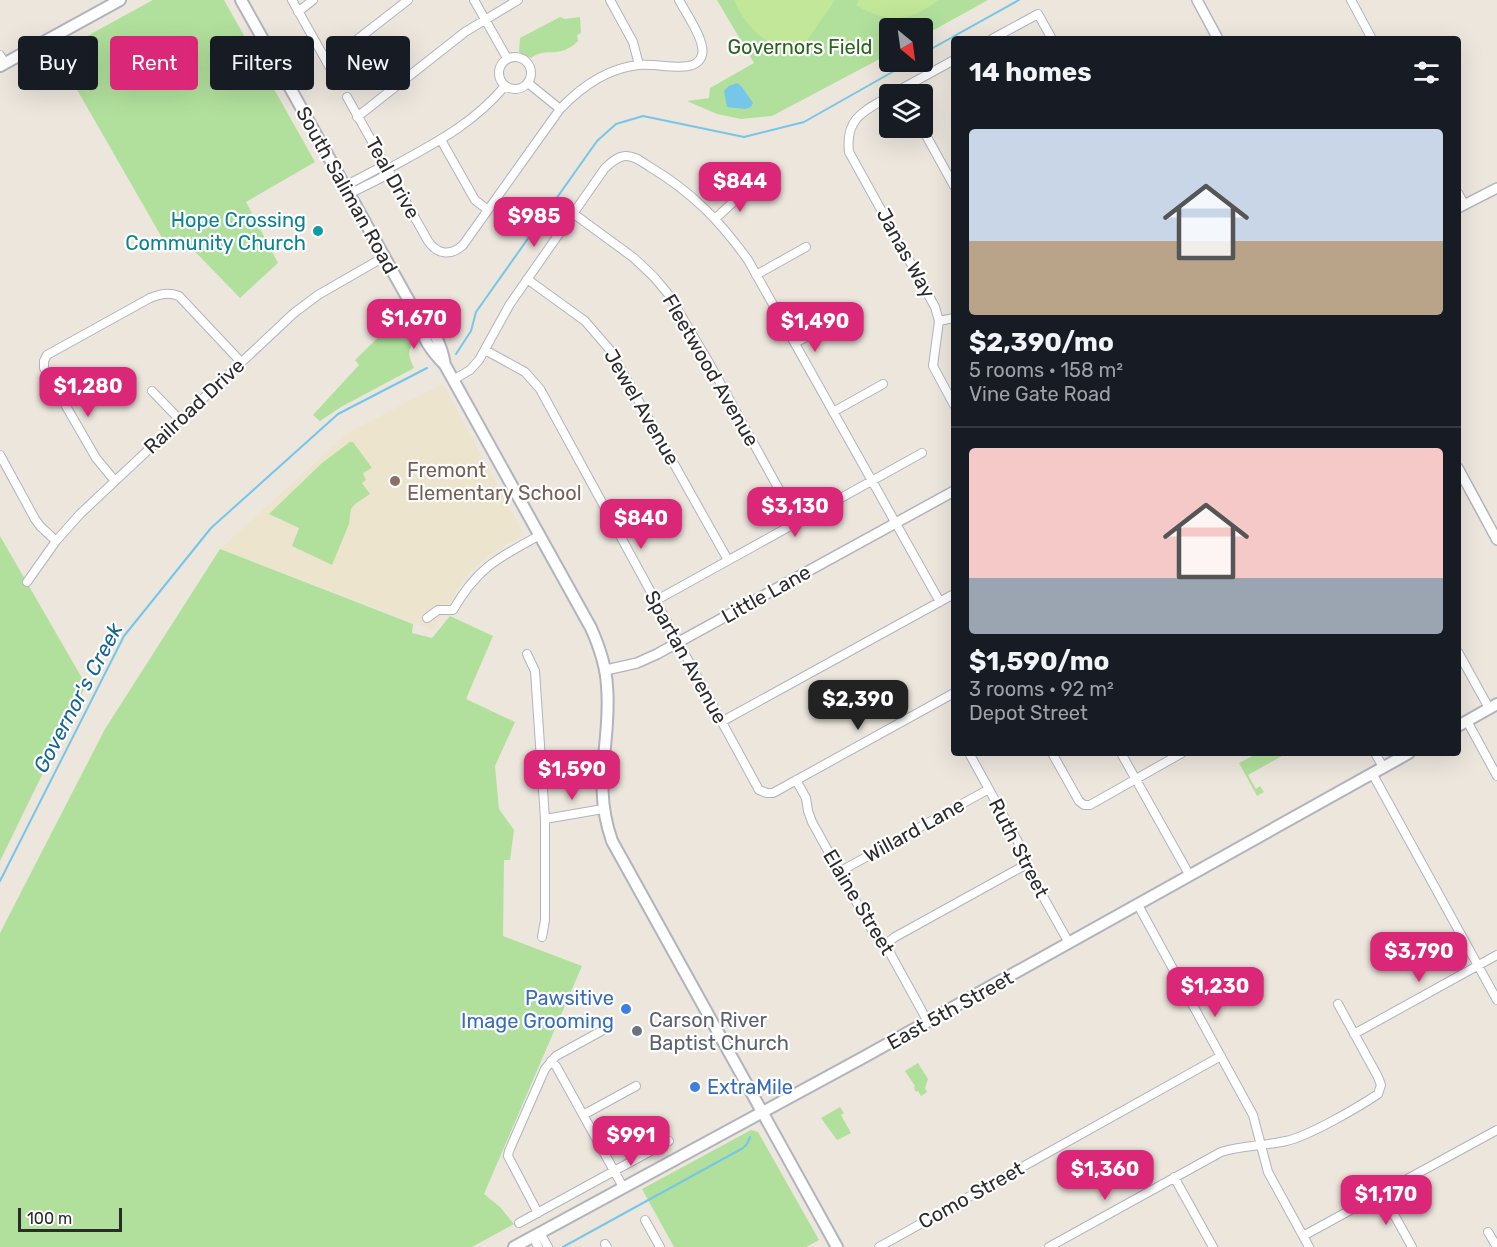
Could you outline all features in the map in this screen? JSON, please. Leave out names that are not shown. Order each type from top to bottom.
[{"type":"main road","points":[[2,61],[120,0]]},
{"type":"main road","name":"South Saliman Road","points":[[242,0],[418,317],[420,332],[432,351],[445,365],[591,628],[606,670],[608,702],[601,780],[603,809],[617,853],[837,1247]]},
{"type":"main road","points":[[1462,723],[1493,706]]},
{"type":"main road","name":"East 5th Street","points":[[514,1247],[928,1022],[1403,756]]},
{"type":"street","points":[[292,0],[326,61]]},
{"type":"street","points":[[298,12],[313,0]]},
{"type":"street","points":[[362,36],[408,0]]},
{"type":"street","points":[[474,0],[507,58]]},
{"type":"street","points":[[357,117],[485,18],[518,0]]},
{"type":"street","points":[[610,0],[633,42],[639,64]]},
{"type":"street","points":[[441,140],[475,200],[488,210],[560,109],[577,92],[600,77],[618,69],[639,64],[686,68],[699,61],[702,56],[702,46],[679,0]]},
{"type":"street","points":[[1197,0],[1216,36]]},
{"type":"street","points":[[1351,0],[1370,36]]},
{"type":"street","points":[[998,36],[1038,14],[1050,36]]},
{"type":"street","points":[[518,57],[527,62],[531,72],[528,83],[520,88],[506,86],[502,82],[500,67],[507,58],[518,57]]},
{"type":"street","points":[[915,84],[951,62]]},
{"type":"street","points":[[528,83],[560,109]]},
{"type":"street","points":[[347,190],[385,176],[388,169],[470,122],[506,86]]},
{"type":"street","name":"Teal Drive","points":[[347,97],[428,241],[436,250],[444,253],[455,251],[463,245],[488,210]]},
{"type":"street","name":"Janas Way","points":[[879,102],[862,112],[852,124],[848,138],[849,152],[935,307],[939,321],[933,366],[951,399]]},
{"type":"street","points":[[928,138],[951,181]]},
{"type":"street","points":[[453,380],[471,369],[485,350],[504,314],[527,279],[605,168],[613,160],[626,156],[632,157],[681,187],[732,238],[756,274],[940,602]]},
{"type":"street","points":[[347,190],[381,167],[388,169]]},
{"type":"street","points":[[368,174],[372,182]]},
{"type":"street","points":[[1461,206],[1497,188]]},
{"type":"street","points":[[715,219],[747,189]]},
{"type":"street","name":"Fleetwood Avenue","points":[[574,214],[634,258],[654,277],[669,296],[798,522]]},
{"type":"street","points":[[756,274],[806,247]]},
{"type":"street","name":"Railroad Drive","points":[[27,582],[56,541],[80,514],[294,313],[318,295],[384,258]]},
{"type":"street","name":"Jewel Avenue","points":[[527,279],[585,321],[610,350],[728,560]]},
{"type":"street","points":[[115,481],[96,458],[46,372],[45,357],[150,298],[161,294],[171,294],[179,297],[241,362]]},
{"type":"street","points":[[795,343],[845,316]]},
{"type":"street","points":[[939,321],[951,319]]},
{"type":"street","name":"Spartan Avenue","points":[[485,350],[525,372],[540,389],[756,787],[764,793],[773,793],[796,780]]},
{"type":"street","points":[[833,412],[883,384]]},
{"type":"street","points":[[152,391],[180,420]]},
{"type":"street","points":[[655,601],[922,453]]},
{"type":"street","points":[[0,455],[35,519],[56,541]]},
{"type":"street","points":[[1461,474],[1497,540]]},
{"type":"street","name":"Little Lane","points":[[606,670],[642,661],[678,643],[951,493]]},
{"type":"street","points":[[427,618],[438,610],[453,610],[484,569],[503,555],[540,535]]},
{"type":"street","points":[[721,722],[951,596]]},
{"type":"street","points":[[527,654],[535,671],[545,819],[545,920],[542,937]]},
{"type":"street","points":[[1461,657],[1493,706]]},
{"type":"street","points":[[796,780],[951,695]]},
{"type":"street","points":[[1462,723],[1497,776]]},
{"type":"street","name":"Ruth Street","points":[[971,756],[1070,943]]},
{"type":"street","points":[[1054,756],[1079,801],[1084,805],[1090,805],[1177,756]]},
{"type":"street","points":[[1123,756],[1190,876]]},
{"type":"street","points":[[1377,756],[1383,767]]},
{"type":"street","points":[[1372,773],[1497,1000]]},
{"type":"street","name":"Elaine Street","points":[[796,780],[806,798],[812,822],[839,872],[873,932],[890,953],[928,1022]]},
{"type":"street","name":"Willard Lane","points":[[839,872],[989,789]]},
{"type":"street","points":[[545,819],[603,809]]},
{"type":"street","points":[[884,946],[896,937],[1027,864]]},
{"type":"street","points":[[1138,905],[1253,1115],[1268,1172],[1309,1247]]},
{"type":"street","points":[[1354,1034],[1497,955]]},
{"type":"street","points":[[1049,1247],[1221,1152],[1235,1147],[1286,1141],[1301,1136],[1375,1096],[1380,1088],[1378,1077],[1338,1004]]},
{"type":"street","points":[[538,1213],[508,1156],[551,1061],[605,1029]]},
{"type":"street","name":"Como Street","points":[[879,1247],[1221,1056]]},
{"type":"street","points":[[551,1061],[556,1066],[623,1187]]},
{"type":"street","points":[[583,1115],[636,1086]]},
{"type":"street","points":[[1303,1236],[1497,1130]]},
{"type":"street","points":[[519,1223],[669,1141]]},
{"type":"street","points":[[1174,1177],[1213,1247]]},
{"type":"street","points":[[1382,1193],[1412,1247]]},
{"type":"street","points":[[645,1220],[656,1246]]},
{"type":"street","points":[[1488,1232],[1497,1247]]},
{"type":"street","points":[[536,1234],[538,1247]]},
{"type":"street","points":[[536,1234],[548,1247]]},
{"type":"shaded area","name":"Fremont Elementary School","points":[[443,384],[522,531],[520,537],[498,549],[471,571],[433,630],[220,549],[349,432]]},
{"type":"green space","points":[[153,0],[224,0],[244,36],[210,36],[210,90],[275,90],[315,162],[246,202],[278,263],[240,298],[179,235],[165,243],[77,90],[98,90],[98,36],[87,36]]},
{"type":"green space","name":"Governors Field","points":[[717,0],[988,0],[933,30],[933,18],[879,18],[879,59],[772,116],[741,119],[717,114],[687,101],[709,98],[710,88],[754,63]]},
{"type":"green space","points":[[734,0],[835,0],[796,56],[759,35],[746,21]]},
{"type":"green space","points":[[859,0],[938,0],[918,13],[898,18],[878,15],[856,5]]},
{"type":"green space","points":[[560,17],[565,19],[580,17],[581,33],[577,35],[578,41],[571,47],[559,52],[542,53],[531,58],[519,52],[520,38]]},
{"type":"green space","points":[[399,317],[413,343],[409,353],[414,368],[341,407],[320,421],[313,415],[359,365],[355,360]]},
{"type":"green space","points":[[353,442],[372,468],[363,473],[366,480],[362,483],[370,494],[351,509],[349,524],[332,565],[292,546],[299,528],[269,514],[322,463]]},
{"type":"green space","points":[[0,536],[86,685],[0,861]]},
{"type":"green space","points":[[220,549],[413,624],[412,633],[432,638],[450,616],[493,636],[466,699],[515,722],[495,766],[499,809],[514,830],[510,860],[504,860],[503,936],[582,966],[484,1194],[500,1207],[514,1224],[472,1247],[0,1247],[0,933],[105,729]]},
{"type":"green space","points":[[1252,756],[1282,756],[1248,775],[1256,789],[1260,786],[1264,792],[1257,796],[1239,763]]},
{"type":"green space","points":[[918,1063],[928,1079],[925,1088],[927,1092],[921,1096],[918,1091],[916,1092],[915,1086],[905,1071]]},
{"type":"green space","points":[[840,1107],[844,1113],[841,1115],[851,1133],[837,1140],[821,1118]]},
{"type":"green space","points":[[751,1130],[758,1132],[819,1240],[806,1247],[674,1247],[642,1189]]},
{"type":"water","points":[[737,83],[753,103],[751,107],[745,109],[727,107],[724,91]]},
{"type":"waterway","name":"Governor's Creek","points":[[954,36],[1019,0]]},
{"type":"waterway","name":"Governor's Creek","points":[[933,48],[951,38]]},
{"type":"waterway","name":"Governor's Creek","points":[[456,354],[471,331],[476,312],[597,141],[616,124],[643,116],[744,137],[804,122],[892,72]]},
{"type":"waterway","name":"Governor's Creek","points":[[0,881],[124,636],[211,528],[338,414],[427,368]]},
{"type":"waterway","points":[[563,1247],[743,1148],[750,1137]]},
{"type":"place","name":"Hope Crossing Community Church","points":[[318,231]]},
{"type":"place","name":"Fremont Elementary School","points":[[395,481]]},
{"type":"place","name":"Pawsitive Image Grooming","points":[[626,1009]]},
{"type":"place","name":"Carson River Baptist Church","points":[[637,1031]]},
{"type":"place","name":"ExtraMile","points":[[695,1087]]}]
